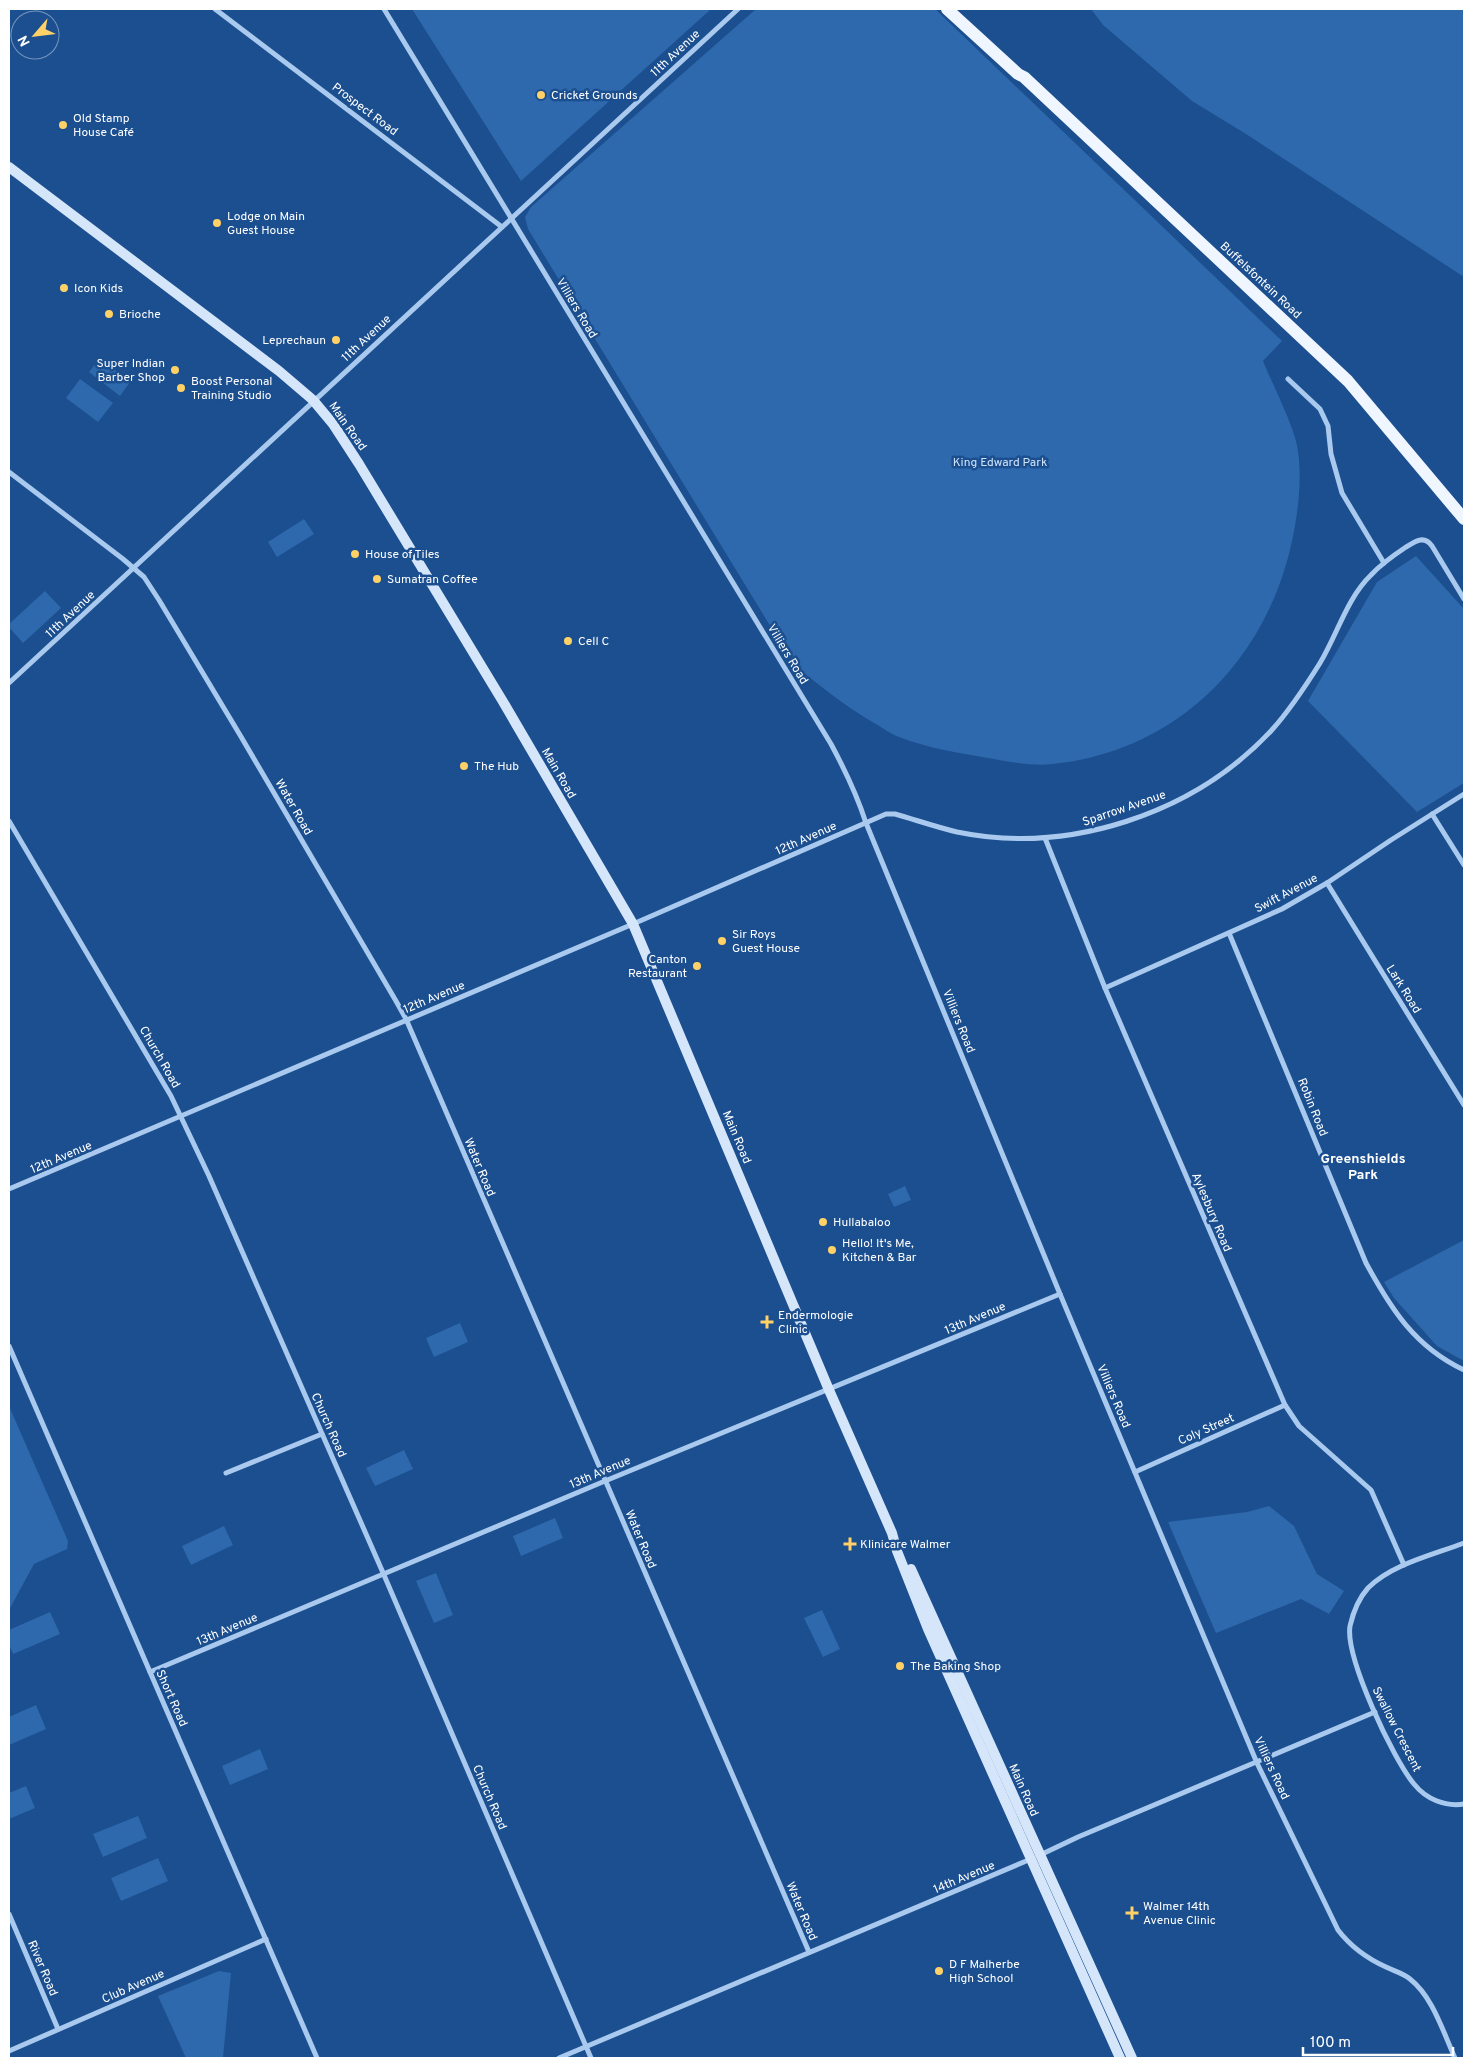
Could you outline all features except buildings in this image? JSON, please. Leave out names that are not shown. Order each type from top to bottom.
[{"type":"main road","name":"Buffelsfontein Road","points":[[947,9],[1018,74],[1024,77],[1355,387],[1464,519]]},
{"type":"main road","name":"Buffelsfontein Road","points":[[958,9],[1014,61],[1022,70],[1024,77]]},
{"type":"main road","name":"Main Road","points":[[9,167],[279,371],[313,400],[333,424],[364,473],[502,700],[633,924],[829,1390],[892,1533],[916,1581],[1132,2058]]},
{"type":"main road","name":"Main Road","points":[[892,1533],[897,1551],[928,1629],[1120,2058]]},
{"type":"street","name":"Prospect Road","points":[[215,9],[502,227]]},
{"type":"street","name":"Villiers Road","points":[[384,9],[831,744],[856,794],[866,823],[1060,1294],[1257,1763],[1338,1930],[1354,1949],[1408,1977],[1421,1988],[1455,2058]]},
{"type":"street","name":"11th Avenue","points":[[9,683],[738,9]]},
{"type":"street","points":[[1288,379],[1320,409],[1324,416],[1328,426],[1332,454],[1342,493],[1384,563]]},
{"type":"street","name":"Water Road","points":[[9,472],[144,577],[406,1019],[809,1952]]},
{"type":"street","name":"Sparrow Avenue","points":[[866,823],[891,813],[957,832],[998,837],[1045,838],[1080,834],[1150,812],[1192,794],[1234,764],[1271,731],[1298,697],[1335,637],[1352,602],[1370,576],[1384,563],[1412,543],[1421,539],[1426,540],[1432,546],[1464,599]]},
{"type":"street","name":"Swift Avenue","points":[[1105,988],[1282,909],[1327,883],[1464,794]]},
{"type":"street","points":[[1432,814],[1464,865]]},
{"type":"street","name":"Church Road","points":[[9,821],[152,1064],[209,1176],[384,1575],[591,2058]]},
{"type":"street","name":"12th Avenue","points":[[9,1190],[866,823]]},
{"type":"street","name":"Aylesbury Road","points":[[1045,838],[1105,988],[1285,1405],[1299,1426],[1371,1490],[1404,1566]]},
{"type":"street","name":"Lark Road","points":[[1327,883],[1464,1105]]},
{"type":"street","name":"Robin Road","points":[[1229,933],[1366,1262],[1386,1301],[1431,1351],[1464,1370]]},
{"type":"street","name":"13th Avenue","points":[[150,1672],[605,1481],[1060,1294]]},
{"type":"street","name":"Short Road","points":[[9,1346],[318,2058]]},
{"type":"street","name":"Coly Street","points":[[1135,1472],[1285,1405]]},
{"type":"street","points":[[226,1473],[322,1434]]},
{"type":"street","name":"Swallow Crescent","points":[[1464,1543],[1404,1566],[1380,1579],[1368,1589],[1359,1601],[1350,1627],[1355,1663],[1375,1712],[1414,1785],[1434,1801],[1446,1804],[1464,1804]]},
{"type":"street","name":"14th Avenue","points":[[559,2058],[1030,1860],[1078,1837],[1375,1712]]},
{"type":"street","name":"River Road","points":[[9,1914],[58,2029]]},
{"type":"street","name":"Club Avenue","points":[[9,2051],[266,1939]]},
{"type":"green space","name":"Cricket Grounds","points":[[412,9],[711,9],[521,181]]},
{"type":"green space","name":"King Edward Park","points":[[756,9],[935,9],[1282,341],[1263,361],[1289,421],[1299,456],[1300,471],[1296,522],[1285,568],[1270,607],[1251,642],[1227,674],[1199,702],[1168,725],[1133,743],[1094,757],[1043,765],[1023,764],[944,750],[899,737],[863,716],[823,688],[794,665],[528,229],[525,217],[531,207]]},
{"type":"green space","points":[[1091,9],[1464,9],[1464,277],[1246,134],[1192,101],[1103,25]]},
{"type":"green space","points":[[100,358],[130,382],[120,396],[89,372]]},
{"type":"green space","points":[[80,379],[113,403],[98,422],[66,398]]},
{"type":"green space","points":[[304,519],[314,534],[277,557],[268,542]]},
{"type":"green space","points":[[1416,556],[1464,609],[1464,783],[1417,812],[1308,701],[1377,582]]},
{"type":"green space","points":[[45,591],[61,608],[23,643],[9,627],[9,624]]},
{"type":"green space","points":[[905,1186],[911,1200],[894,1207],[888,1194]]},
{"type":"green space","points":[[1464,1240],[1464,1361],[1437,1346],[1394,1298],[1384,1282]]},
{"type":"green space","points":[[460,1323],[468,1342],[434,1357],[426,1338]]},
{"type":"green space","points":[[9,1406],[68,1541],[67,1549],[34,1564],[9,1610]]},
{"type":"green space","points":[[404,1450],[413,1469],[375,1486],[366,1468]]},
{"type":"green space","points":[[1269,1506],[1294,1526],[1317,1574],[1344,1591],[1329,1614],[1301,1599],[1216,1633],[1168,1522],[1247,1512]]},
{"type":"green space","points":[[555,1518],[563,1538],[521,1556],[513,1536]]},
{"type":"green space","points":[[224,1526],[233,1545],[191,1565],[182,1546]]},
{"type":"green space","points":[[436,1573],[453,1615],[434,1623],[416,1581]]},
{"type":"green space","points":[[822,1610],[840,1649],[823,1657],[804,1618]]},
{"type":"green space","points":[[50,1612],[60,1634],[13,1654],[9,1644],[9,1630]]},
{"type":"green space","points":[[36,1705],[46,1729],[9,1745],[9,1717]]},
{"type":"green space","points":[[260,1749],[268,1769],[230,1785],[222,1766]]},
{"type":"green space","points":[[26,1786],[35,1808],[9,1819],[9,1793]]},
{"type":"green space","points":[[138,1816],[147,1838],[103,1857],[93,1834]]},
{"type":"green space","points":[[158,1858],[168,1881],[121,1901],[111,1878]]},
{"type":"green space","points":[[219,1971],[231,1973],[223,2058],[186,2058],[158,1996]]},
{"type":"place","name":"Cricket Grounds","points":[[541,95]]},
{"type":"place","name":"Old Stamp House Café","points":[[63,125]]},
{"type":"place","name":"Lodge on Main Guest House","points":[[217,223]]},
{"type":"place","name":"Icon Kids","points":[[64,288]]},
{"type":"place","name":"Brioche","points":[[109,314]]},
{"type":"place","name":"Leprechaun","points":[[336,340]]},
{"type":"place","name":"Super Indian Barber Shop","points":[[175,370]]},
{"type":"place","name":"Boost Personal Training Studio","points":[[181,388]]},
{"type":"place","name":"House of Tiles","points":[[355,554]]},
{"type":"place","name":"Sumatran Coffee","points":[[377,579]]},
{"type":"place","name":"Cell C","points":[[568,641]]},
{"type":"place","name":"The Hub","points":[[464,766]]},
{"type":"place","name":"Sir Roys Guest House","points":[[722,941]]},
{"type":"place","name":"Canton Restaurant","points":[[697,966]]},
{"type":"place","name":"Hullabaloo","points":[[823,1222]]},
{"type":"place","name":"Hello! It's Me, Kitchen & Bar","points":[[832,1250]]},
{"type":"place","name":"Endermologie Clinic","points":[[767,1322]]},
{"type":"place","name":"Klinicare Walmer","points":[[850,1544]]},
{"type":"place","name":"The Baking Shop","points":[[900,1666]]},
{"type":"place","name":"Walmer 14th Avenue Clinic","points":[[1132,1913]]},
{"type":"place","name":"D F Malherbe High School","points":[[939,1971]]},
{"type":"district","name":"Greenshields Park","points":[[1363,1166]]}]
